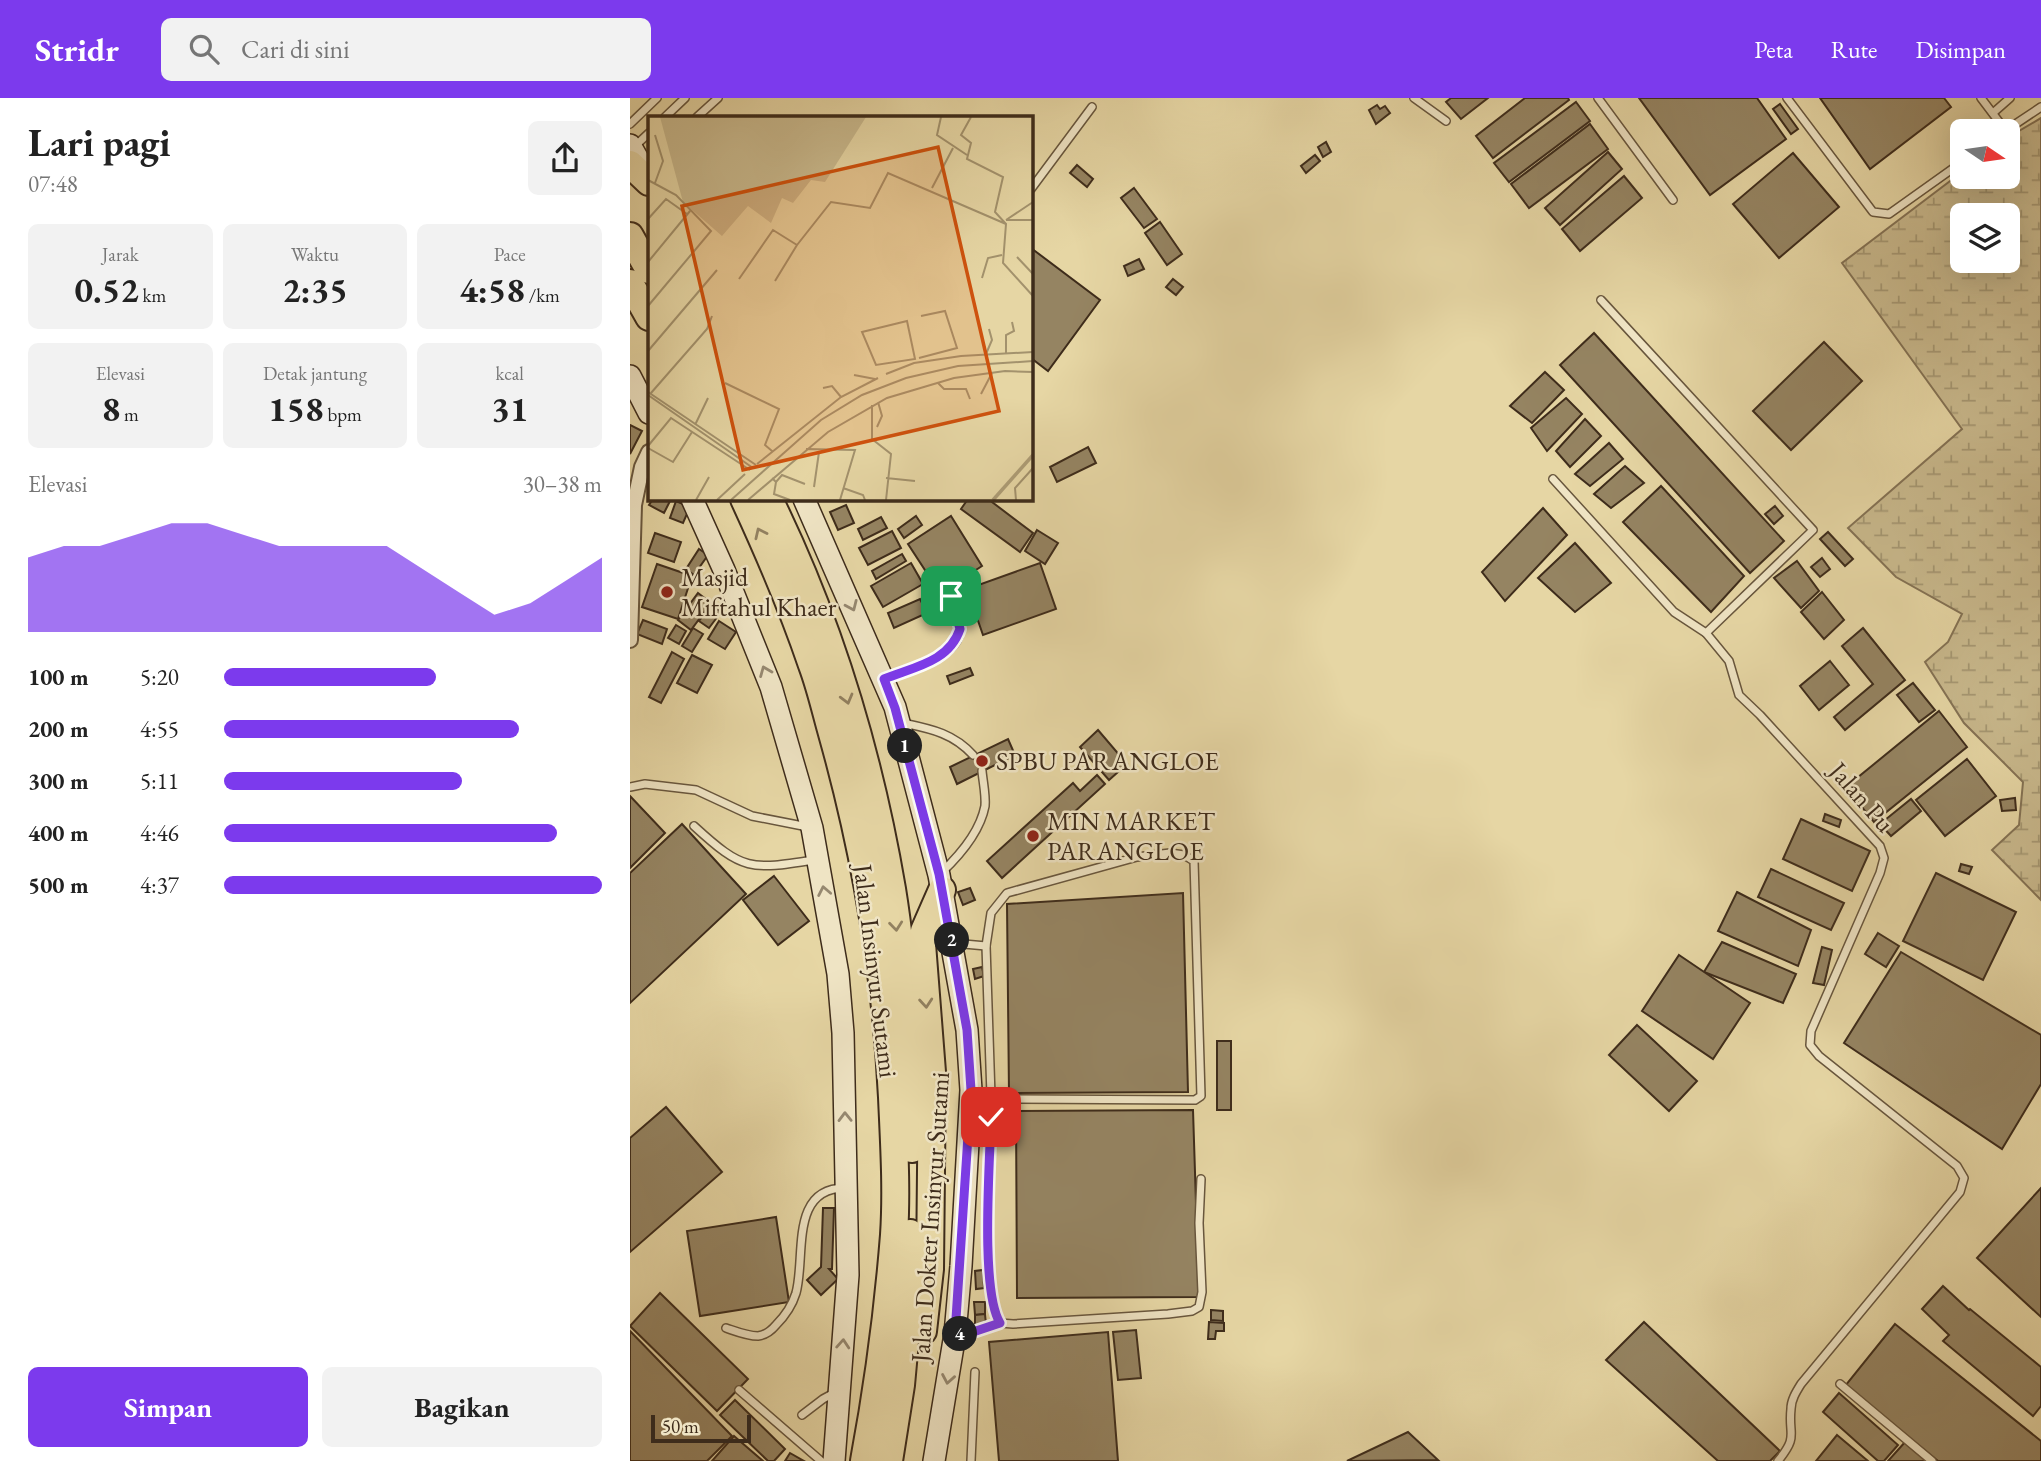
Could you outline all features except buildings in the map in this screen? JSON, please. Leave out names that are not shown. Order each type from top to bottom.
[{"type":"highway","points":[[630,236],[648,268]]},
{"type":"highway","points":[[630,283],[648,315]]},
{"type":"highway","name":"Jalan Insinyur Sutami","points":[[744,500],[772,560],[858,785],[892,890],[905,1007],[912,1156],[908,1308],[901,1385],[889,1461]]},
{"type":"highway","name":"Jalan Insinyur Sutami","points":[[770,500],[794,549],[841,674],[858,785],[888,1032],[895,1162],[894,1233],[879,1372],[864,1461]]},
{"type":"highway","points":[[905,1461],[914,1415],[930,1269],[932,1072],[922,944],[941,882]]},
{"type":"street","points":[[630,376],[648,411]]},
{"type":"street","points":[[630,640],[632,505],[648,454]]},
{"type":"street","points":[[692,500],[771,687],[812,828],[838,974],[843,1033],[848,1275],[834,1461]]},
{"type":"street","name":"Jalan Dokter Insinyur Sutami","points":[[804,500],[884,679],[899,722],[941,882],[967,1030],[971,1090],[955,1334],[934,1461]]},
{"type":"lane","points":[[630,124],[657,98]]},
{"type":"lane","points":[[666,116],[685,98]]},
{"type":"lane","points":[[698,116],[718,98]]},
{"type":"lane","points":[[1414,98],[1446,121]]},
{"type":"lane","points":[[1598,98],[1673,200]]},
{"type":"lane","points":[[1787,98],[1873,212],[1889,214],[1950,171]]},
{"type":"lane","points":[[1981,98],[1997,119]]},
{"type":"lane","points":[[1993,113],[2010,98]]},
{"type":"lane","points":[[1032,188],[1092,107]]},
{"type":"lane","points":[[2020,121],[2041,107]]},
{"type":"lane","points":[[640,164],[648,136]]},
{"type":"lane","points":[[1553,479],[1675,612],[1706,633],[1813,530],[1601,300]]},
{"type":"lane","points":[[884,679],[944,655],[952,647],[960,629],[951,596]]},
{"type":"lane","name":"Jalan Pu","points":[[1706,633],[1729,661],[1739,695],[1880,846],[1884,858],[1880,873],[1811,1031],[1810,1045],[1819,1056],[1957,1166],[1964,1178],[1960,1192],[1801,1384],[1793,1398],[1790,1411],[1793,1436],[1788,1450],[1778,1461]]},
{"type":"lane","points":[[899,722],[948,735],[961,741],[973,755]]},
{"type":"lane","points":[[941,882],[962,853],[979,822],[985,805],[982,771]]},
{"type":"lane","points":[[630,787],[645,784],[696,790],[752,816],[812,828]]},
{"type":"lane","points":[[694,826],[725,855],[741,863],[777,867],[818,859]]},
{"type":"lane","points":[[1170,853],[1184,855],[1194,861],[1200,1096],[1195,1100],[996,1100],[992,1096],[986,946],[991,913],[1007,892],[1137,857],[1170,853]]},
{"type":"lane","points":[[953,943],[986,946]]},
{"type":"lane","points":[[991,1117],[988,1244],[993,1312],[1000,1323]]},
{"type":"lane","points":[[955,1334],[970,1333],[1000,1323],[1168,1314],[1192,1311],[1199,1307],[1202,1292],[1199,1223],[1201,1179]]},
{"type":"lane","points":[[726,1328],[758,1336],[769,1333],[781,1320],[789,1310],[796,1292],[808,1209],[817,1197],[831,1188],[845,1188]]},
{"type":"lane","points":[[971,1461],[975,1372]]},
{"type":"lane","points":[[1840,1384],[1932,1461]]},
{"type":"lane","points":[[739,1390],[821,1461]]},
{"type":"lane","points":[[802,1415],[839,1390]]},
{"type":"green space","points":[[2041,118],[2041,900],[1992,850],[2019,825],[2023,782],[1964,723],[1925,662],[1948,642],[1962,614],[1896,577],[1848,528],[1962,429],[1842,263],[1950,181],[1950,189],[2020,189],[2020,130]]},
{"type":"place","name":"Masjid Miftahul Khaer","points":[[667,592]]},
{"type":"place","name":"SPBU PARANGLOE","points":[[982,761]]},
{"type":"place","name":"MIN MARKET PARANGLOE","points":[[1033,836]]},
{"type":"route","points":[[951,596],[960,629],[952,647],[944,655],[884,679],[895,708],[939,874],[967,1030],[971,1090],[955,1334],[970,1333],[1000,1323],[993,1312],[988,1244],[991,1117]]}]
